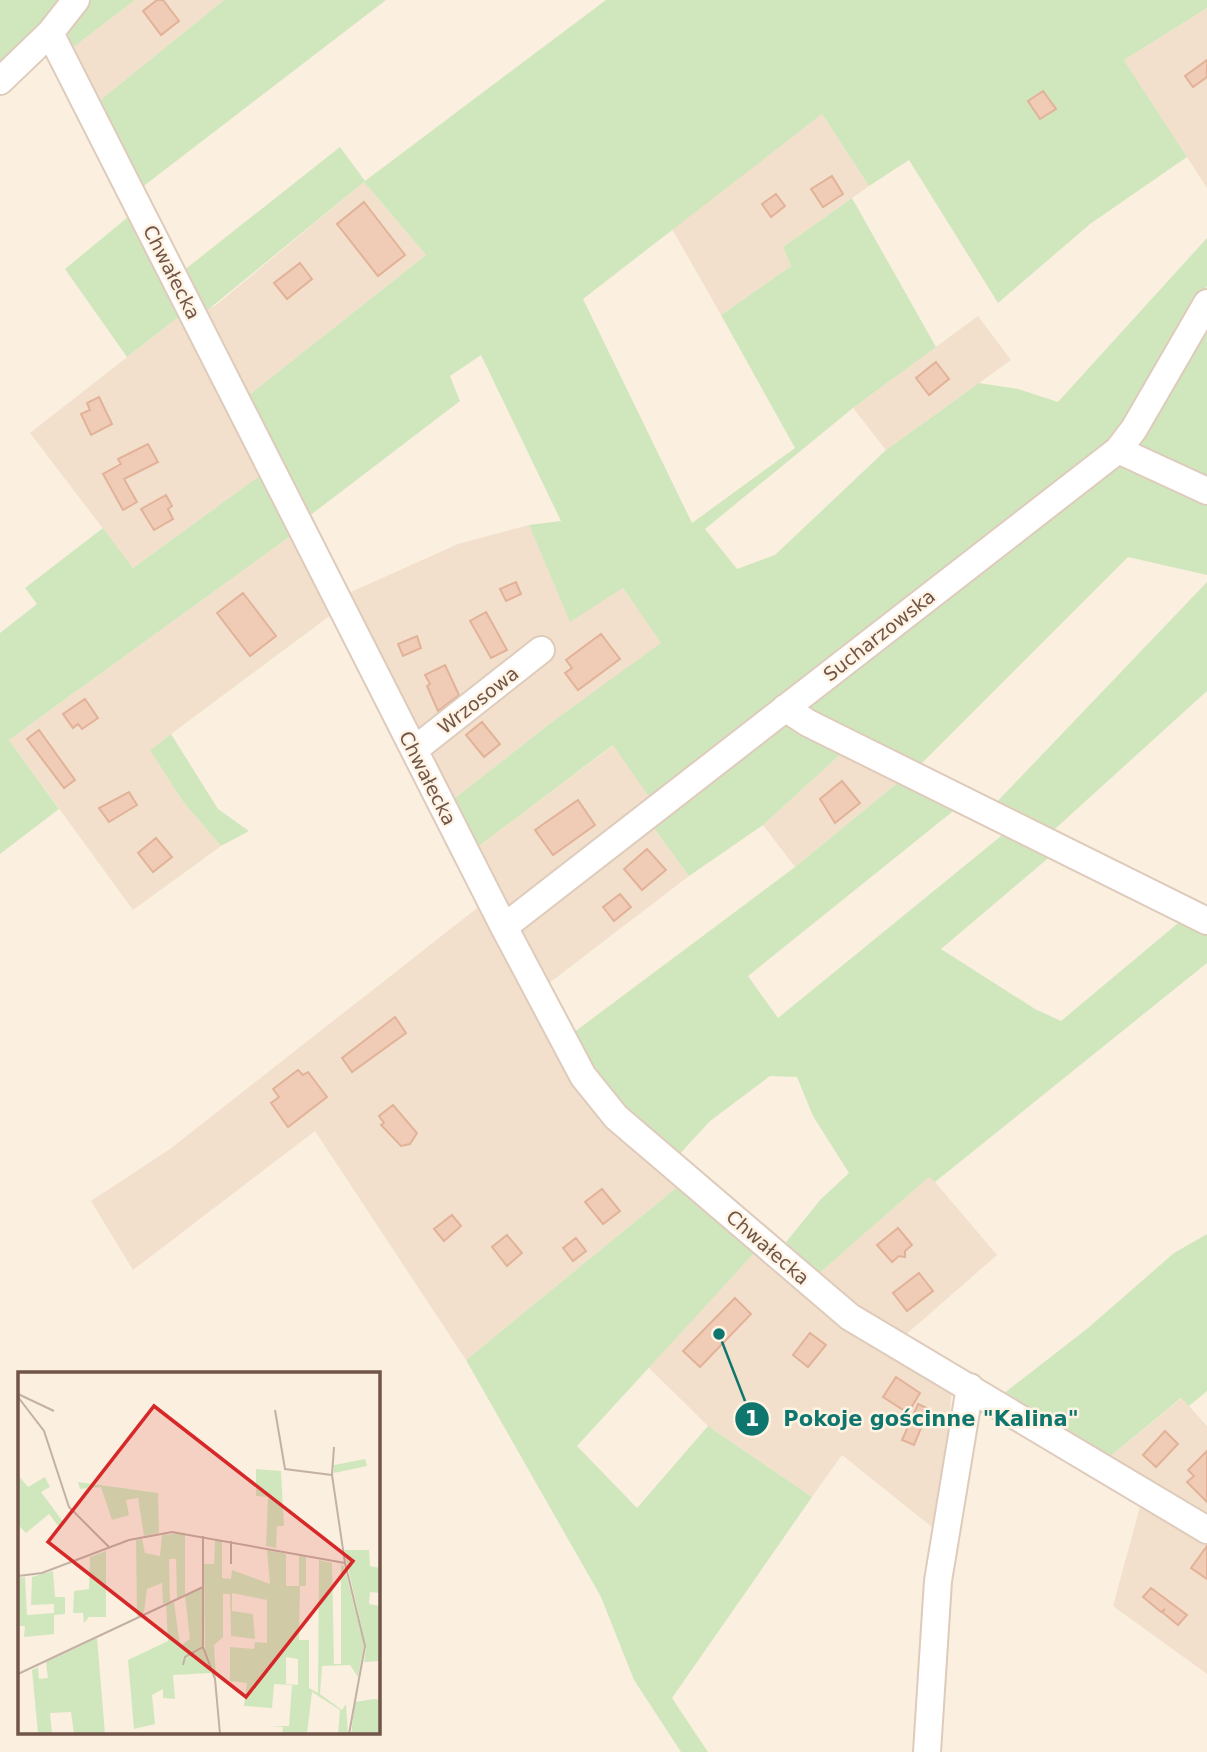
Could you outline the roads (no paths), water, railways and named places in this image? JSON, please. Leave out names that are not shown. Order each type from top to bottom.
[{"type":"street","points":[[0,81],[50,33],[76,0]]},
{"type":"street","name":"Chwałecka","points":[[50,33],[504,927],[583,1076],[616,1117],[850,1317],[1207,1531]]},
{"type":"street","name":"Sucharzowska","points":[[504,927],[1118,450],[1134,429],[1207,303]]},
{"type":"street","points":[[1118,450],[1207,491]]},
{"type":"street","name":"Wrzosowa","points":[[414,750],[541,650]]},
{"type":"street","points":[[785,708],[808,723],[1207,921]]},
{"type":"street","points":[[927,1752],[937,1581],[970,1387]]},
{"type":"place","name":"Pokoje gościnne \"Kalina\"","points":[[719,1334]]}]
